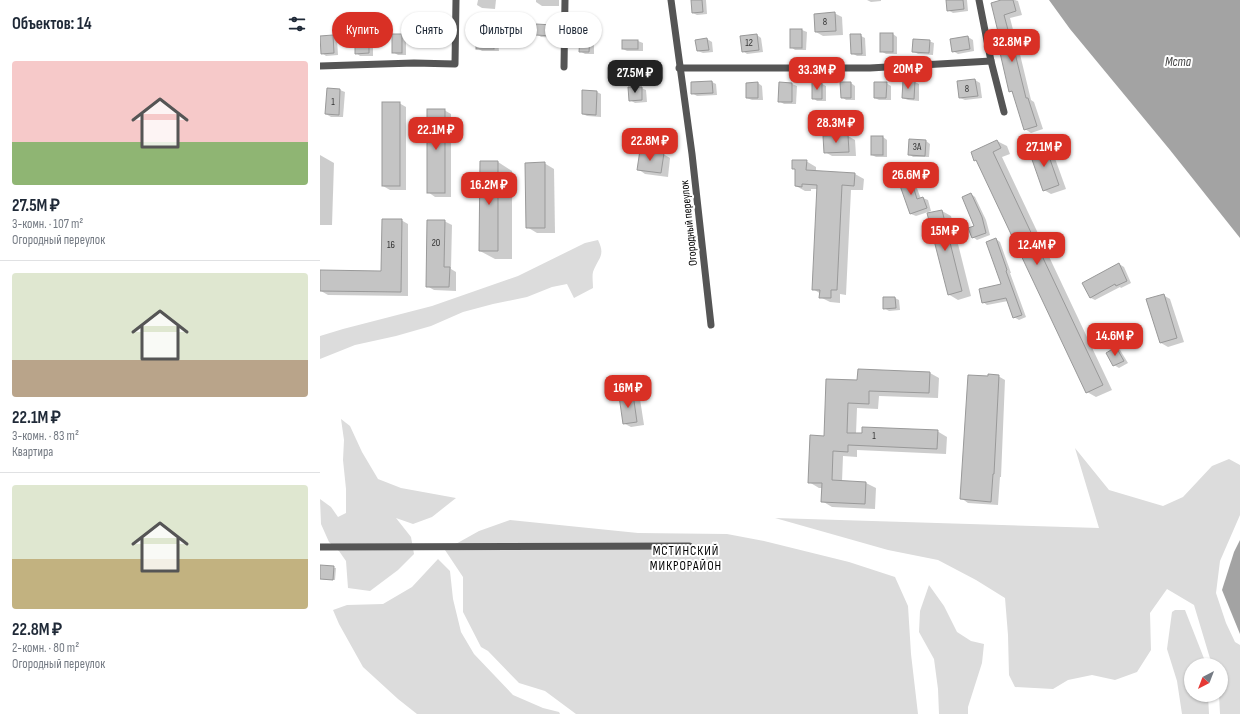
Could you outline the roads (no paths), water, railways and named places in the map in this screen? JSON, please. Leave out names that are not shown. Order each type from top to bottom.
[{"type":"street","points":[[320,66],[414,63],[455,64],[456,0]]},
{"type":"street","points":[[564,67],[565,0]]},
{"type":"street","name":"Огородный переулок","points":[[671,0],[679,68],[692,154],[711,326]]},
{"type":"street","points":[[979,0],[991,61],[1004,112]]},
{"type":"street","points":[[679,68],[870,68],[991,61]]},
{"type":"street","points":[[320,547],[688,546]]},
{"type":"water","name":"Мста","points":[[1049,0],[1240,0],[1240,238],[1170,150],[1070,29]]},
{"type":"water","points":[[1240,540],[1240,634],[1222,590],[1234,552]]},
{"type":"district","name":"МСТИНСКИЙ МИКРОРАЙОН","points":[[686,558]]}]
